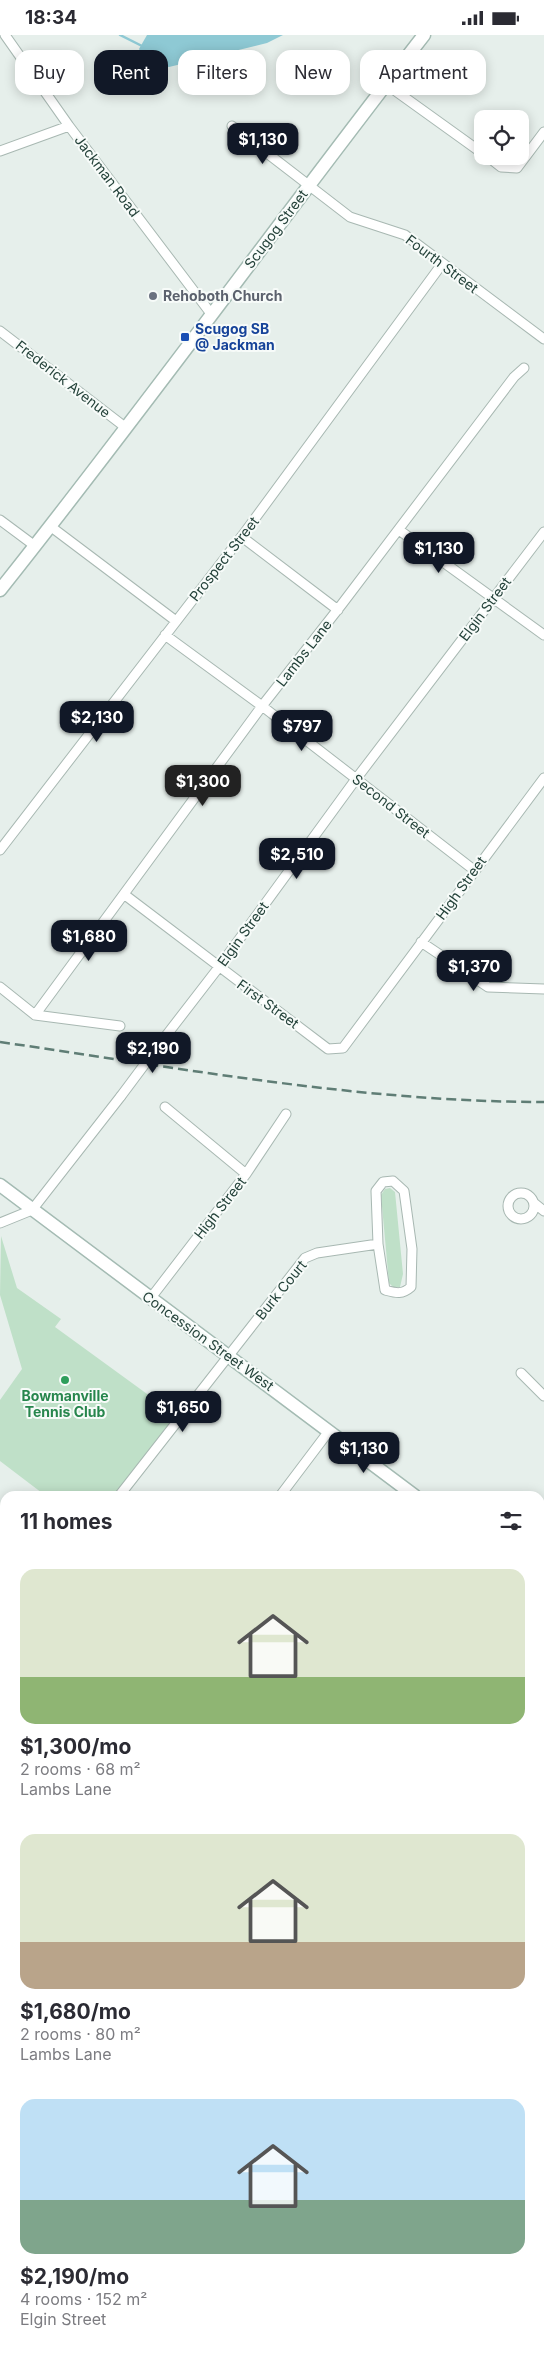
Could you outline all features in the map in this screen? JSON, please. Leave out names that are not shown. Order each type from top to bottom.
[{"type":"street","name":"Jackman Road","points":[[5,35],[69,126],[212,315]]},
{"type":"street","name":"Scugog Street","points":[[412,50],[424,35]]},
{"type":"street","name":"Scugog Street","points":[[0,590],[212,315],[378,95]]},
{"type":"street","points":[[401,95],[474,147]]},
{"type":"street","points":[[0,151],[69,126]]},
{"type":"street","name":"Fourth Street","points":[[232,127],[350,217],[405,235],[544,339]]},
{"type":"street","points":[[529,152],[544,132]]},
{"type":"street","points":[[498,165],[501,167],[517,168],[519,165]]},
{"type":"street","name":"Prospect Street","points":[[0,850],[242,537],[442,264]]},
{"type":"street","name":"Frederick Avenue","points":[[0,331],[125,427]]},
{"type":"street","name":"Lambs Lane","points":[[35,1015],[262,706],[338,610],[514,377],[524,368]]},
{"type":"street","points":[[0,520],[35,546]]},
{"type":"street","points":[[50,526],[176,621]]},
{"type":"street","points":[[399,530],[544,635]]},
{"type":"street","name":"Elgin Street","points":[[0,1223],[32,1210],[122,1096],[356,779],[544,532]]},
{"type":"street","points":[[242,537],[338,610]]},
{"type":"street","name":"Second Street","points":[[165,635],[262,706],[474,870]]},
{"type":"street","name":"High Street","points":[[343,1047],[544,778]]},
{"type":"street","name":"First Street","points":[[125,895],[328,1049],[343,1047]]},
{"type":"street","points":[[422,942],[488,987],[544,989]]},
{"type":"street","points":[[0,987],[35,1015],[120,1026]]},
{"type":"street","points":[[165,1107],[246,1174]]},
{"type":"street","name":"High Street","points":[[150,1299],[246,1174],[286,1114]]},
{"type":"street","points":[[393,1181],[404,1191],[412,1249],[411,1287],[405,1292],[396,1293],[385,1289],[378,1244],[376,1191],[384,1182],[393,1181]]},
{"type":"street","name":"Concession Street West","points":[[0,1185],[408,1491]]},
{"type":"street","points":[[534,1203],[544,1211]]},
{"type":"street","name":"Burk Court","points":[[124,1491],[305,1258],[317,1253],[378,1244]]},
{"type":"street","points":[[521,1373],[544,1396]]},
{"type":"street","points":[[284,1491],[329,1431]]},
{"type":"green space","points":[[390,1188],[395,1192],[403,1274],[400,1287],[393,1287],[389,1283],[381,1195],[385,1189]]},
{"type":"green space","points":[[1,1236],[17,1288],[61,1319],[55,1327],[176,1415],[118,1491],[39,1491],[0,1461],[0,1400],[22,1369],[0,1295]]},
{"type":"water","points":[[147,35],[283,35],[267,43],[238,50],[178,50],[178,65],[169,67],[168,50],[139,49]]},
{"type":"waterway","points":[[120,35],[144,47]]},
{"type":"railway","points":[[0,1042],[271,1082],[339,1090],[476,1100],[544,1102]]},
{"type":"place","name":"Rehoboth Church","points":[[153,296]]},
{"type":"place","name":"Scugog SB @ Jackman","points":[[185,337]]},
{"type":"place","name":"Bowmanville Tennis Club","points":[[65,1380]]}]
